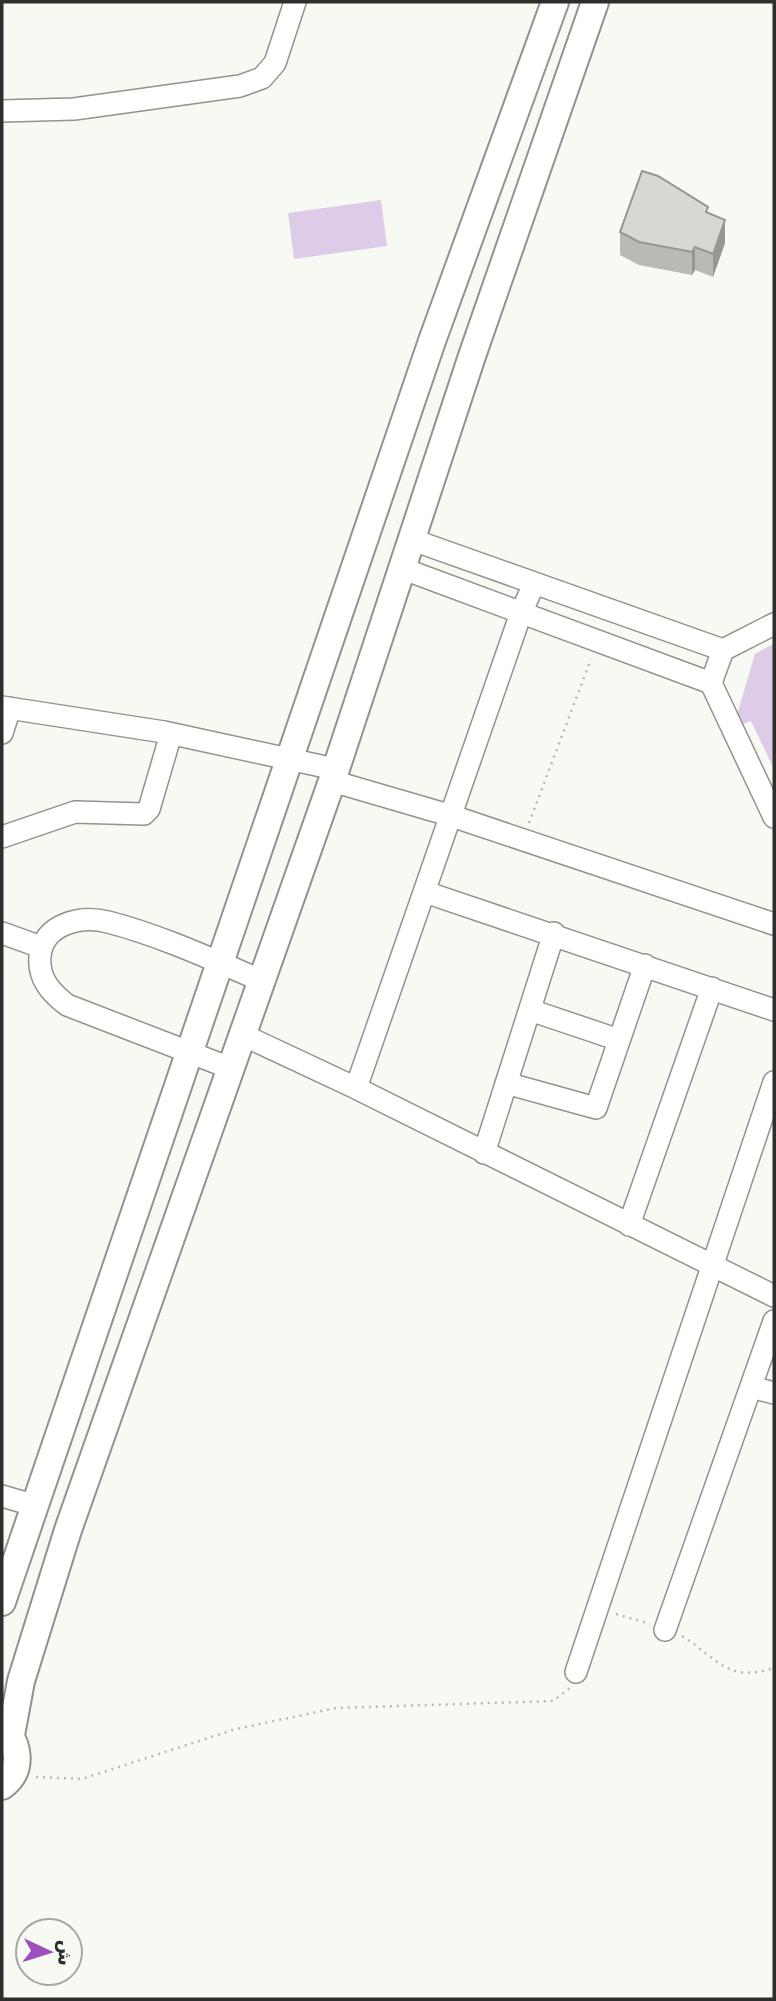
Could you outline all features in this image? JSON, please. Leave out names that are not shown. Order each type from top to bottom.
[{"type":"main road","points":[[2,1602],[432,341],[555,2]]},
{"type":"main road","points":[[8,1779],[18,1760],[6,1731],[68,1530],[334,775],[410,539],[595,2]]},
{"type":"main road","points":[[456,276],[495,290]]},
{"type":"main road","points":[[432,341],[472,356]]},
{"type":"street","points":[[2,111],[74,109],[240,86],[262,78],[275,63],[295,2]]},
{"type":"street","points":[[410,539],[723,649]]},
{"type":"street","points":[[401,568],[710,683],[774,817]]},
{"type":"street","points":[[355,1087],[521,613],[534,584]]},
{"type":"street","points":[[710,683],[723,649],[774,624]]},
{"type":"street","points":[[2,733],[6,707],[171,734],[292,758],[452,816],[774,924]]},
{"type":"street","points":[[2,837],[75,812],[144,814],[149,809],[171,734]]},
{"type":"street","points":[[425,892],[554,933],[774,1010]]},
{"type":"street","points":[[230,1068],[67,1005],[53,995],[43,980],[39,966],[41,947],[57,928],[68,922],[106,922],[219,962],[260,980]]},
{"type":"street","points":[[2,933],[41,947]]},
{"type":"street","points":[[484,1153],[554,933]]},
{"type":"street","points":[[506,1083],[596,1108],[645,965]]},
{"type":"street","points":[[629,1225],[712,988]]},
{"type":"street","points":[[530,1010],[619,1040]]},
{"type":"street","points":[[243,1035],[355,1087],[713,1268],[774,1296]]},
{"type":"street","points":[[576,1672],[774,1082]]},
{"type":"street","points":[[665,1630],[774,1321]]},
{"type":"street","points":[[751,1387],[774,1393]]},
{"type":"street","points":[[2,1496],[33,1505]]},
{"type":"path","points":[[523,839],[597,642]]},
{"type":"path","points":[[596,1609],[665,1630],[694,1644],[728,1671],[745,1674],[774,1668]]},
{"type":"path","points":[[8,1779],[82,1779],[236,1729],[335,1708],[554,1702],[568,1690],[576,1672]]},
{"type":"shaded area","points":[[381,200],[387,246],[294,259],[288,213]]},
{"type":"shaded area","points":[[773,644],[774,769],[751,721],[739,725],[736,718],[755,654]]},
{"type":"building","points":[[642,171],[658,176],[708,207],[706,212],[725,220],[713,254],[695,247],[692,252],[639,242],[620,232]]}]
